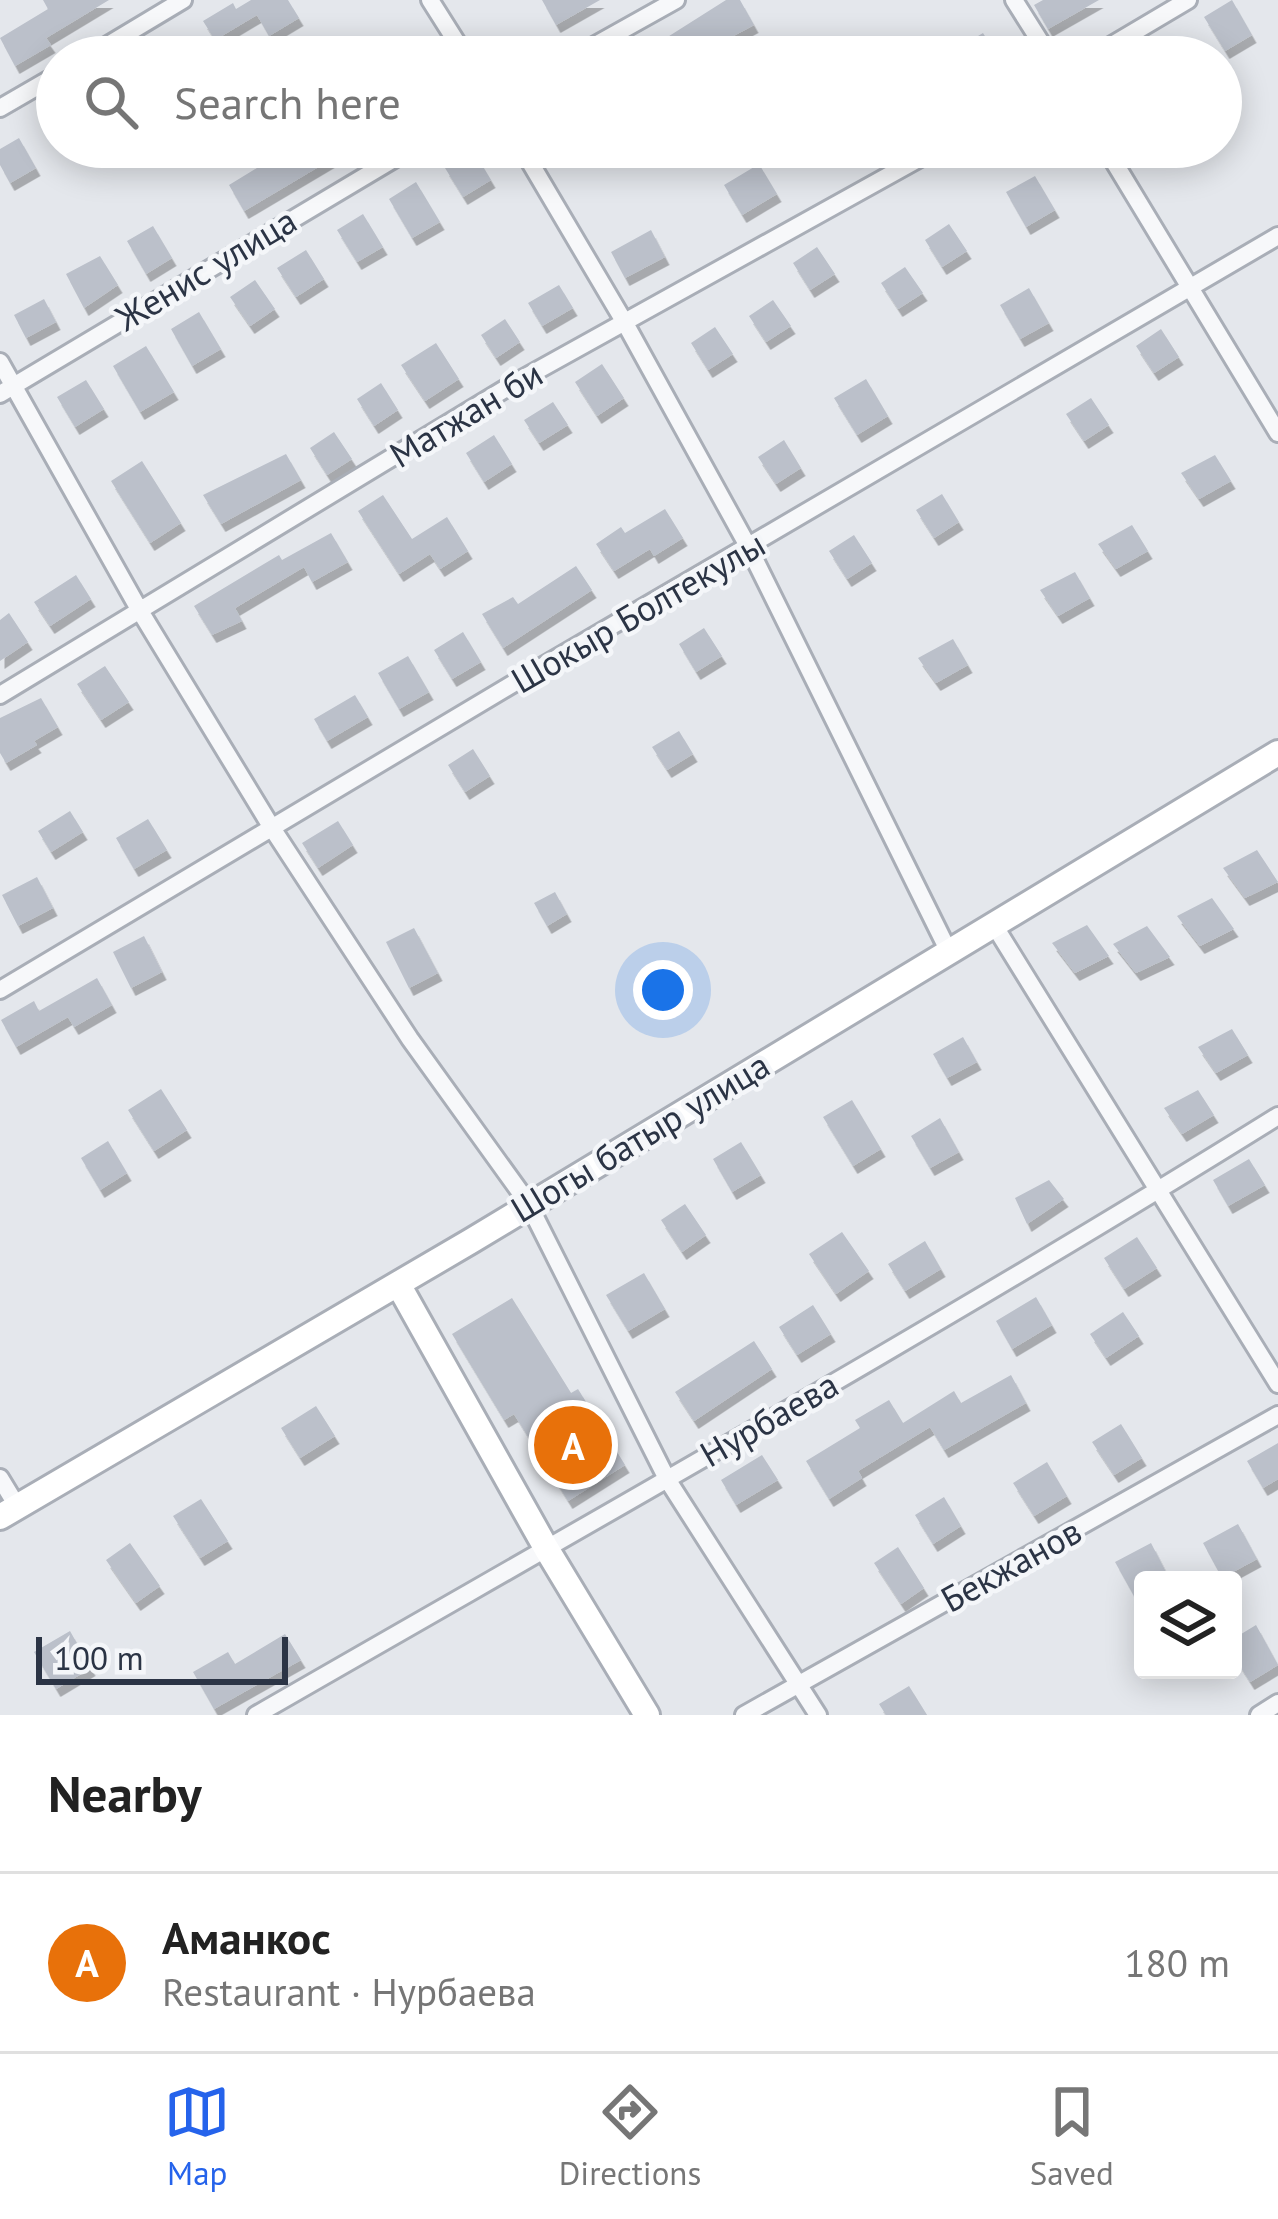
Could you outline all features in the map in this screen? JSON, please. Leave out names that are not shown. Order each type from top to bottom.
[{"type":"street","points":[[123,36],[183,0]]},
{"type":"street","points":[[430,0],[453,36]]},
{"type":"street","points":[[612,36],[676,0]]},
{"type":"street","points":[[1014,0],[1037,36]]},
{"type":"street","points":[[1127,36],[1188,0]]},
{"type":"street","points":[[0,108],[36,87]]},
{"type":"street","name":"Женис улица","points":[[7,390],[379,168]]},
{"type":"street","points":[[533,168],[625,322],[749,548],[949,952]]},
{"type":"street","name":"Матжан би","points":[[0,695],[513,384],[902,168]]},
{"type":"street","points":[[1118,168],[1278,434]]},
{"type":"street","name":"Шокыр Болтекулы","points":[[0,990],[1278,236]]},
{"type":"street","points":[[0,362],[7,390],[272,828],[410,1039],[528,1204],[667,1479],[818,1715]]},
{"type":"street","name":"Шогы батыр улица","points":[[9,1512],[398,1284],[1278,753]]},
{"type":"street","points":[[994,925],[1278,1384]]},
{"type":"street","name":"Нурбаева","points":[[256,1715],[667,1479],[1278,1116]]},
{"type":"street","points":[[398,1284],[647,1715]]},
{"type":"street","name":"Бекжанов","points":[[744,1715],[1278,1415]]},
{"type":"street","points":[[0,1478],[9,1512]]},
{"type":"street","points":[[1259,1715],[1278,1703]]},
{"type":"building","points":[[43,0],[109,0],[49,36],[36,36],[36,54],[15,66],[0,38],[48,9]]},
{"type":"building","points":[[251,0],[288,0],[299,18],[269,36],[257,15],[222,36],[212,36],[203,21],[233,3],[236,9]]},
{"type":"building","points":[[542,0],[600,0],[556,25]]},
{"type":"building","points":[[726,0],[740,0],[754,25],[733,36],[669,36]]},
{"type":"building","points":[[1043,0],[1099,0],[1048,29],[1034,5]]},
{"type":"building","points":[[1232,0],[1252,35],[1242,41],[1242,36],[1216,36],[1204,17]]},
{"type":"building","points":[[19,138],[36,168],[10,183],[0,165],[0,149]]},
{"type":"building","points":[[257,168],[317,168],[244,211],[229,185]]},
{"type":"building","points":[[445,168],[484,168],[491,180],[463,197]]},
{"type":"building","points":[[752,168],[761,168],[777,194],[742,215],[724,185]]},
{"type":"building","points":[[1035,176],[1055,210],[1026,227],[1006,192]]},
{"type":"building","points":[[416,182],[440,222],[412,238],[389,199]]},
{"type":"building","points":[[363,214],[383,247],[357,262],[337,230]]},
{"type":"building","points":[[949,224],[967,251],[942,267],[925,240]]},
{"type":"building","points":[[153,226],[172,258],[146,274],[127,241]]},
{"type":"building","points":[[651,230],[665,257],[625,278],[611,252]]},
{"type":"building","points":[[817,247],[835,274],[810,290],[793,263]]},
{"type":"building","points":[[306,250],[324,279],[296,297],[277,268]]},
{"type":"building","points":[[100,256],[118,285],[84,308],[66,274]]},
{"type":"building","points":[[905,267],[923,293],[898,309],[881,283]]},
{"type":"building","points":[[255,280],[275,309],[250,326],[230,297]]},
{"type":"building","points":[[559,285],[573,308],[542,326],[528,303]]},
{"type":"building","points":[[1029,288],[1049,323],[1020,339],[1000,305]]},
{"type":"building","points":[[44,299],[56,322],[26,338],[14,315]]},
{"type":"building","points":[[773,300],[791,326],[766,342],[749,316]]},
{"type":"building","points":[[199,312],[221,349],[192,366],[171,329]]},
{"type":"building","points":[[505,319],[520,342],[496,358],[481,335]]},
{"type":"building","points":[[715,327],[733,354],[708,370],[691,343]]},
{"type":"building","points":[[1161,329],[1179,357],[1154,373],[1136,346]]},
{"type":"building","points":[[436,343],[459,379],[425,401],[401,365]]},
{"type":"building","points":[[146,346],[174,392],[140,412],[113,366]]},
{"type":"building","points":[[602,364],[624,398],[597,416],[575,382]]},
{"type":"building","points":[[866,379],[888,416],[857,435],[834,398]]},
{"type":"building","points":[[86,380],[104,409],[75,427],[57,397]]},
{"type":"building","points":[[381,383],[398,410],[374,426],[357,399]]},
{"type":"building","points":[[1091,398],[1109,425],[1084,441],[1066,414]]},
{"type":"building","points":[[553,402],[568,425],[539,443],[524,420]]},
{"type":"building","points":[[334,432],[352,459],[327,475],[310,448]]},
{"type":"building","points":[[494,435],[512,464],[484,482],[466,453]]},
{"type":"building","points":[[784,440],[801,468],[776,484],[758,457]]},
{"type":"building","points":[[286,454],[301,480],[221,524],[203,495]]},
{"type":"building","points":[[1215,455],[1231,481],[1199,499],[1181,473]]},
{"type":"building","points":[[142,461],[181,523],[150,543],[111,481]]},
{"type":"building","points":[[942,494],[959,522],[934,538],[916,510]]},
{"type":"building","points":[[383,495],[412,539],[447,517],[468,551],[440,569],[430,554],[399,574],[358,511]]},
{"type":"building","points":[[665,509],[683,538],[654,556],[650,549],[614,571],[596,544],[621,527],[625,533]]},
{"type":"building","points":[[1132,525],[1148,551],[1116,569],[1098,544]]},
{"type":"building","points":[[331,533],[348,562],[312,582],[304,567],[235,608],[242,621],[212,635],[194,606],[279,555],[282,560]]},
{"type":"building","points":[[854,535],[872,563],[847,579],[829,551]]},
{"type":"building","points":[[576,566],[592,590],[503,648],[482,614],[513,597],[518,604]]},
{"type":"building","points":[[1075,572],[1090,598],[1058,616],[1040,590]]},
{"type":"building","points":[[76,575],[91,599],[50,626],[34,602]]},
{"type":"building","points":[[9,613],[28,642],[0,661],[0,620]]},
{"type":"building","points":[[704,628],[722,656],[696,672],[679,644]]},
{"type":"building","points":[[463,632],[481,662],[452,679],[434,650]]},
{"type":"building","points":[[953,639],[968,665],[936,683],[918,658]]},
{"type":"building","points":[[408,656],[429,692],[399,709],[378,673]]},
{"type":"building","points":[[105,666],[129,702],[101,720],[77,684]]},
{"type":"building","points":[[355,695],[368,717],[327,741],[314,719]]},
{"type":"building","points":[[41,698],[58,727],[6,763],[0,753],[0,718]]},
{"type":"building","points":[[679,731],[693,754],[667,770],[652,747]]},
{"type":"building","points":[[473,749],[490,776],[465,792],[448,765]]},
{"type":"building","points":[[70,811],[83,832],[51,852],[38,831]]},
{"type":"building","points":[[148,819],[167,850],[134,869],[116,838]]},
{"type":"building","points":[[338,821],[353,845],[318,868],[302,843]]},
{"type":"building","points":[[1257,850],[1278,882],[1245,898],[1223,868]]},
{"type":"building","points":[[37,877],[53,908],[18,926],[2,895]]},
{"type":"building","points":[[555,892],[567,914],[547,926],[534,903]]},
{"type":"building","points":[[1212,898],[1234,929],[1200,946],[1177,916]]},
{"type":"building","points":[[1087,925],[1109,956],[1075,973],[1052,943]]},
{"type":"building","points":[[1147,926],[1170,957],[1136,973],[1113,944]]},
{"type":"building","points":[[414,928],[438,973],[409,988],[386,942]]},
{"type":"building","points":[[144,936],[162,972],[131,988],[113,952]]},
{"type":"building","points":[[97,978],[112,1005],[74,1027],[68,1017],[16,1047],[1,1020],[34,1001],[39,1011]]},
{"type":"building","points":[[1232,1029],[1248,1055],[1216,1073],[1198,1047]]},
{"type":"building","points":[[963,1037],[977,1062],[947,1078],[933,1054]]},
{"type":"building","points":[[161,1089],[187,1130],[154,1151],[128,1110]]},
{"type":"building","points":[[1198,1090],[1214,1115],[1182,1134],[1164,1108]]},
{"type":"building","points":[[852,1100],[881,1149],[853,1166],[823,1117]]},
{"type":"building","points":[[940,1118],[959,1152],[930,1168],[911,1136]]},
{"type":"building","points":[[108,1141],[127,1173],[100,1190],[81,1158]]},
{"type":"building","points":[[741,1142],[761,1175],[732,1192],[713,1159]]},
{"type":"building","points":[[1249,1159],[1265,1185],[1228,1206],[1213,1180]]},
{"type":"building","points":[[1049,1180],[1064,1199],[1027,1224],[1015,1198]]},
{"type":"building","points":[[685,1204],[706,1235],[682,1252],[661,1220]]},
{"type":"building","points":[[842,1232],[869,1271],[836,1294],[809,1254]]},
{"type":"building","points":[[1137,1237],[1157,1268],[1124,1289],[1104,1258]]},
{"type":"building","points":[[925,1241],[941,1269],[905,1291],[888,1264]]},
{"type":"building","points":[[644,1273],[665,1309],[628,1331],[606,1295]]},
{"type":"building","points":[[1036,1297],[1052,1325],[1012,1349],[996,1321]]},
{"type":"building","points":[[512,1298],[571,1393],[578,1389],[625,1465],[568,1501],[514,1414],[504,1420],[452,1334]]},
{"type":"building","points":[[813,1305],[831,1334],[797,1355],[779,1327]]},
{"type":"building","points":[[1123,1312],[1139,1336],[1106,1358],[1090,1334]]},
{"type":"building","points":[[754,1341],[772,1369],[694,1421],[675,1392]]},
{"type":"building","points":[[1011,1375],[1026,1403],[944,1450],[930,1427],[858,1471],[862,1478],[829,1499],[806,1461],[860,1428],[855,1420],[889,1400],[903,1423],[954,1391],[961,1403]]},
{"type":"building","points":[[316,1406],[335,1436],[300,1458],[281,1428]]},
{"type":"building","points":[[1121,1424],[1142,1458],[1114,1475],[1092,1442]]},
{"type":"building","points":[[1278,1443],[1278,1479],[1263,1488],[1247,1461]]},
{"type":"building","points":[[762,1455],[778,1480],[736,1505],[721,1480]]},
{"type":"building","points":[[1047,1462],[1067,1496],[1034,1516],[1013,1483]]},
{"type":"building","points":[[944,1497],[961,1526],[933,1544],[915,1515]]},
{"type":"building","points":[[201,1499],[228,1541],[200,1558],[173,1516]]},
{"type":"building","points":[[1238,1524],[1257,1559],[1235,1571],[1218,1571],[1203,1543]]},
{"type":"building","points":[[130,1543],[160,1586],[136,1603],[106,1560]]},
{"type":"building","points":[[1151,1543],[1165,1571],[1134,1571],[1134,1596],[1115,1562]]},
{"type":"building","points":[[898,1547],[924,1588],[901,1604],[874,1563]]},
{"type":"building","points":[[1256,1625],[1278,1665],[1250,1682],[1242,1669],[1242,1634]]},
{"type":"building","points":[[70,1631],[91,1668],[56,1689],[34,1652]]},
{"type":"building","points":[[285,1634],[301,1660],[214,1709],[193,1672],[228,1652],[235,1664]]},
{"type":"building","points":[[909,1686],[927,1715],[886,1715],[879,1704]]},
{"type":"place","name":"Аманкос","points":[[573,1445]]}]
